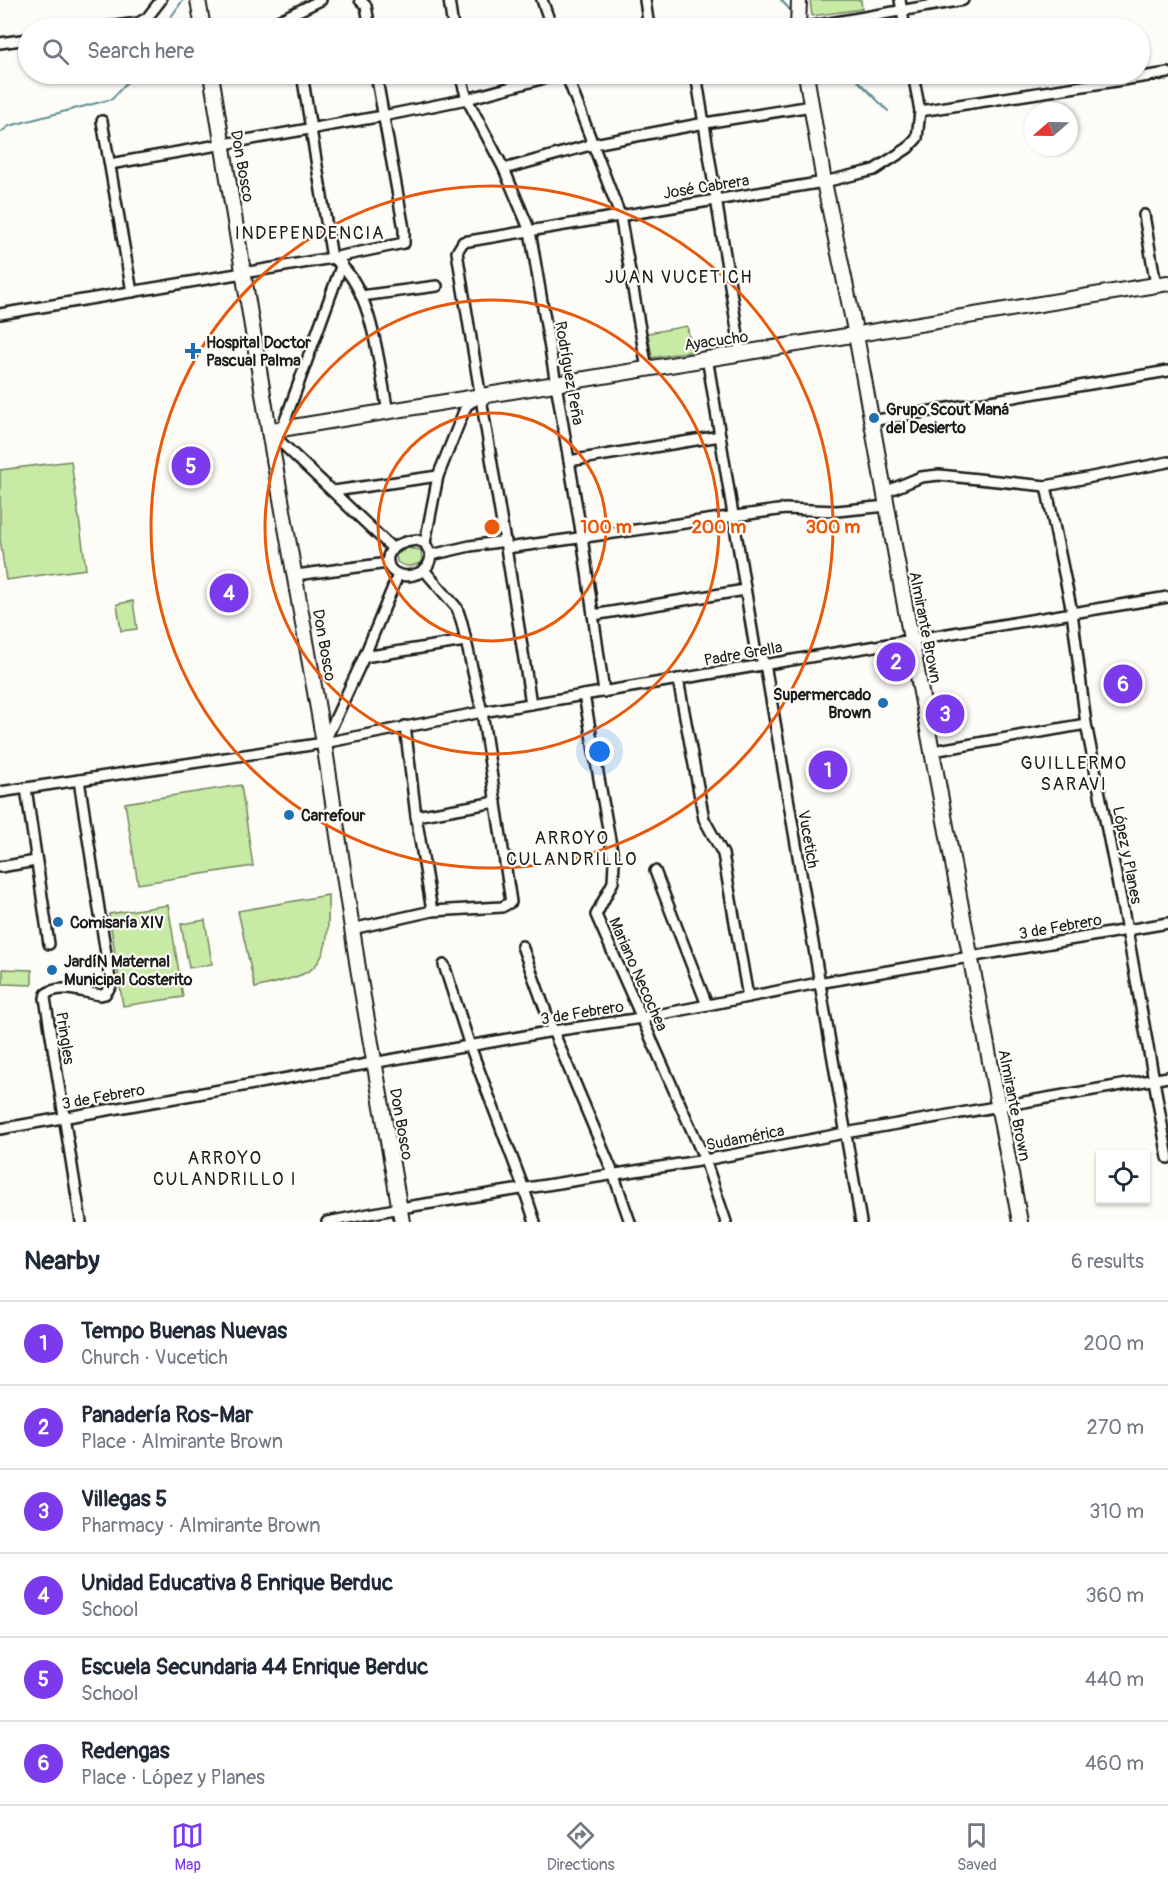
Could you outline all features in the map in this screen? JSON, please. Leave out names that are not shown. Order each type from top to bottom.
[{"type":"main road","points":[[198,0],[201,18]]},
{"type":"main road","points":[[799,0],[799,18]]},
{"type":"main road","name":"Don Bosco","points":[[213,84],[244,273],[276,430],[296,575],[352,929],[402,1222]]},
{"type":"main road","name":"Almirante Brown","points":[[808,84],[824,182],[856,335],[1020,1222]]},
{"type":"main road","name":"Ayacucho","points":[[276,430],[480,398],[707,357],[741,354],[1162,284]]},
{"type":"street","points":[[147,18],[161,0]]},
{"type":"street","points":[[285,18],[321,0]]},
{"type":"street","points":[[449,0],[452,18]]},
{"type":"street","points":[[542,0],[548,18]]},
{"type":"street","points":[[645,0],[648,18]]},
{"type":"street","points":[[900,0],[903,18]]},
{"type":"street","points":[[856,18],[963,0]]},
{"type":"street","points":[[363,3],[367,18]]},
{"type":"street","points":[[0,43],[18,40]]},
{"type":"street","points":[[1150,76],[1168,73]]},
{"type":"street","points":[[304,84],[332,258],[342,264],[359,290],[372,330],[388,412]]},
{"type":"street","points":[[0,312],[332,258],[404,243],[404,229],[378,84]]},
{"type":"street","name":"Rodríguez Peña","points":[[463,84],[467,99],[504,169],[530,231],[582,537],[604,692]]},
{"type":"street","points":[[110,164],[383,116],[467,99],[523,84]]},
{"type":"street","points":[[570,84],[620,215],[647,369]]},
{"type":"street","points":[[698,84],[741,354]]},
{"type":"street","points":[[915,84],[920,111],[1096,84]]},
{"type":"street","points":[[504,169],[594,144],[812,106]]},
{"type":"street","name":"José Cabrera","points":[[480,398],[458,252],[463,242],[824,182],[874,170],[908,148],[917,138],[920,111]]},
{"type":"street","points":[[102,121],[132,292]]},
{"type":"street","points":[[1144,215],[1162,284]]},
{"type":"street","points":[[342,264],[276,430],[392,548]]},
{"type":"street","points":[[361,296],[437,286]]},
{"type":"street","name":"Vucetich","points":[[707,357],[755,648],[765,664],[818,983],[861,1222]]},
{"type":"street","points":[[871,420],[1168,371]]},
{"type":"street","points":[[424,543],[438,476],[467,405],[480,398],[507,545],[531,704]]},
{"type":"street","points":[[569,461],[720,436]]},
{"type":"street","points":[[431,555],[470,546],[507,545],[582,537],[785,509],[837,511],[886,499],[921,477],[939,475],[1046,486],[1168,462]]},
{"type":"street","points":[[334,491],[438,476]]},
{"type":"street","name":"López y Planes","points":[[1046,486],[1072,612],[1086,724],[1127,930],[1168,1158]]},
{"type":"street","points":[[417,540],[424,543],[431,555],[429,564],[424,570],[412,575],[398,575],[392,571],[388,563],[392,548],[404,542],[417,540]]},
{"type":"street","points":[[296,575],[388,563]]},
{"type":"street","points":[[352,929],[432,911],[502,907],[511,902],[482,712],[457,608],[424,570]]},
{"type":"street","points":[[324,743],[364,657],[398,575]]},
{"type":"street","points":[[593,615],[745,590]]},
{"type":"street","name":"Padre Grella","points":[[0,792],[324,743],[482,712],[1168,597]]},
{"type":"street","points":[[364,657],[465,641]]},
{"type":"street","points":[[678,679],[704,819],[723,854],[748,997]]},
{"type":"street","name":"Mariano Necochea","points":[[584,695],[614,862],[613,882],[597,915],[705,1160],[726,1222]]},
{"type":"street","points":[[933,751],[1086,724]]},
{"type":"street","points":[[405,726],[416,816],[432,911]]},
{"type":"street","name":"Pringles","points":[[79,780],[111,986],[105,994],[101,995],[52,989],[46,994],[45,1002],[81,1222]]},
{"type":"street","points":[[26,788],[49,944]]},
{"type":"street","points":[[416,816],[496,802]]},
{"type":"street","points":[[0,867],[36,861]]},
{"type":"street","points":[[655,872],[707,1005]]},
{"type":"street","name":"3 de Febrero","points":[[0,1129],[553,1031],[642,1018],[818,983],[1168,923]]},
{"type":"street","points":[[522,946],[553,1031],[613,1173],[630,1222]]},
{"type":"street","points":[[444,965],[470,1046],[535,1222]]},
{"type":"street","name":"Sudamérica","points":[[327,1222],[613,1173],[705,1160],[845,1133],[1168,1077]]},
{"type":"green space","points":[[810,0],[861,0],[862,9],[812,16]]},
{"type":"green space","points":[[687,326],[692,351],[652,358],[648,333]]},
{"type":"green space","points":[[71,461],[86,569],[6,580],[0,539],[0,470]]},
{"type":"green space","points":[[407,548],[421,550],[422,562],[409,566],[397,562],[396,555]]},
{"type":"green space","points":[[133,601],[137,629],[121,631],[117,604]]},
{"type":"green space","points":[[241,785],[253,866],[138,884],[125,803]]},
{"type":"green space","points":[[328,895],[327,936],[322,956],[316,964],[309,971],[297,976],[255,988],[238,911]]},
{"type":"green space","points":[[168,905],[183,997],[123,1006],[109,914]]},
{"type":"green space","points":[[205,920],[212,964],[189,968],[181,924]]},
{"type":"green space","points":[[3,969],[32,970],[32,985],[3,984]]},
{"type":"waterway","points":[[170,18],[183,0]]},
{"type":"waterway","points":[[781,0],[792,12]]},
{"type":"waterway","points":[[0,133],[9,126],[112,99],[125,84]]},
{"type":"waterway","points":[[861,84],[888,111]]},
{"type":"place","name":"Hospital Doctor Pascual Palma","points":[[193,351]]},
{"type":"place","name":"Grupo Scout Maná del Desierto","points":[[874,418]]},
{"type":"place","name":"Escuela Secundaria 44 Enrique Berduc","points":[[191,466]]},
{"type":"place","name":"Unidad Educativa 8 Enrique Berduc","points":[[229,593]]},
{"type":"place","name":"Panadería Ros-Mar","points":[[896,662]]},
{"type":"place","name":"Redengas","points":[[1123,684]]},
{"type":"place","name":"Supermercado Brown","points":[[883,703]]},
{"type":"place","name":"Villegas 5","points":[[945,714]]},
{"type":"place","name":"Tempo Buenas Nuevas","points":[[828,770]]},
{"type":"place","name":"Carrefour","points":[[289,815]]},
{"type":"place","name":"Comisaría XIV","points":[[58,922]]},
{"type":"place","name":"JardíN Maternal Municipal Costerito","points":[[52,970]]},
{"type":"district","name":"INDEPENDENCIA","points":[[310,233]]},
{"type":"district","name":"JUAN VUCETICH","points":[[679,277]]},
{"type":"district","name":"GUILLERMO SARAVI","points":[[1074,774]]},
{"type":"district","name":"ARROYO CULANDRILLO","points":[[572,848]]},
{"type":"district","name":"ARROYO CULANDRILLO I","points":[[225,1168]]}]
